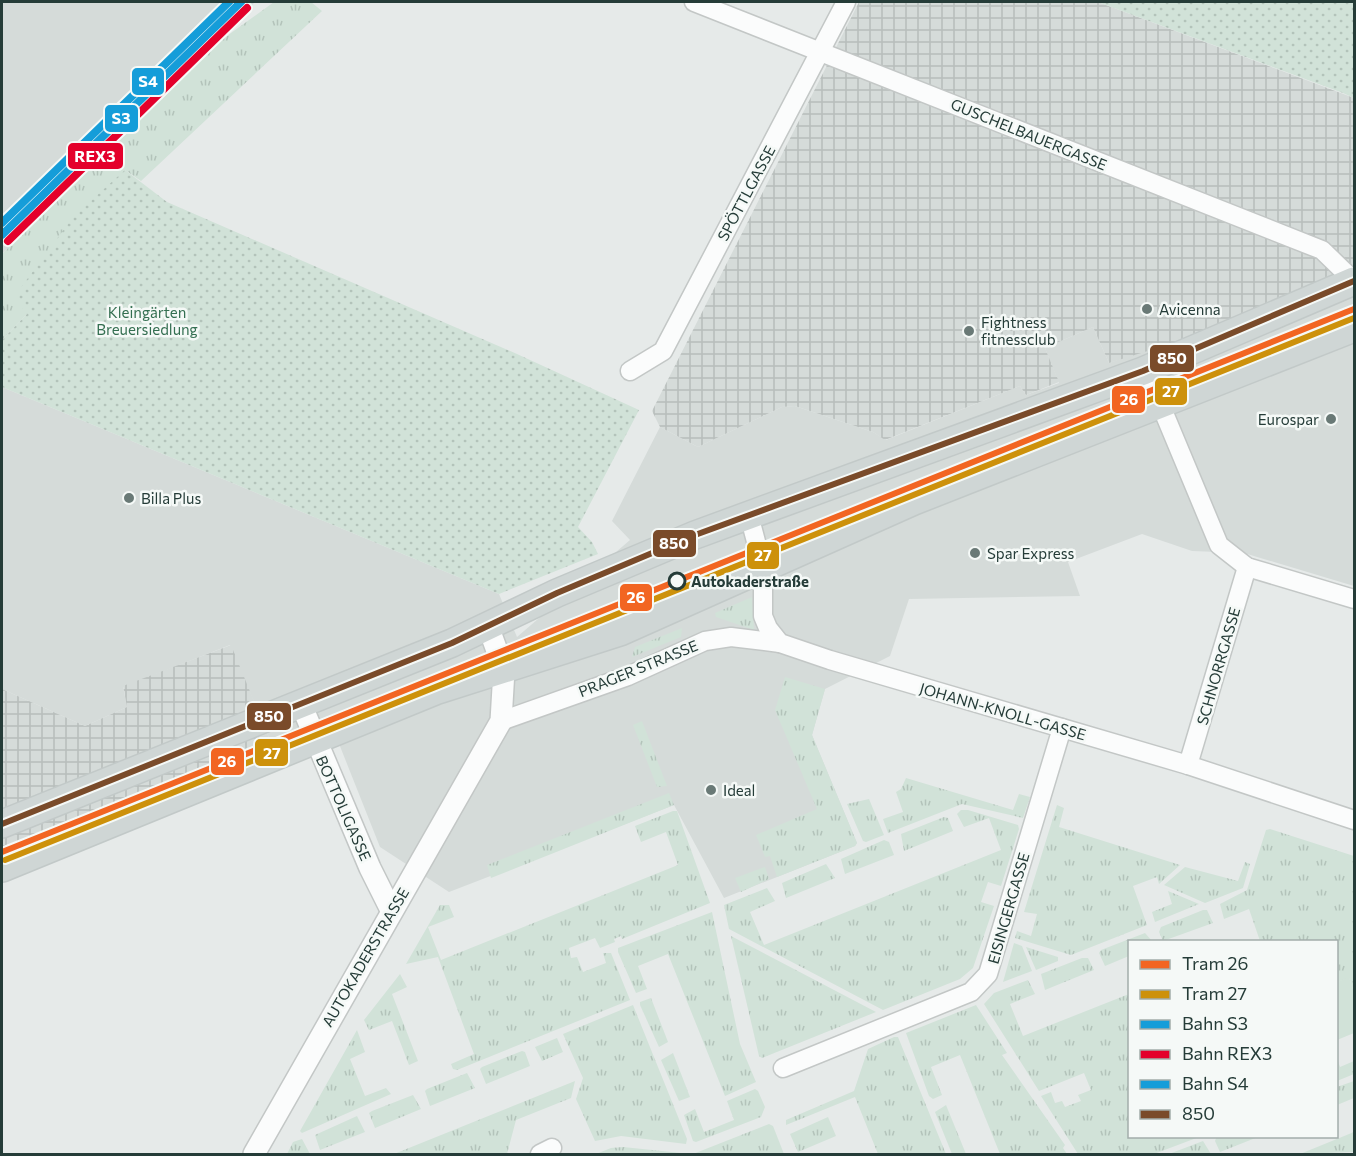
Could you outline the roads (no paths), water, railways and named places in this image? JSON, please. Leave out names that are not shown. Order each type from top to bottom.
[{"type":"main road","points":[[2,868],[308,723],[488,626],[557,593],[749,515],[1143,370],[1354,281]]},
{"type":"main road","points":[[2,824],[308,723],[435,691],[620,632],[914,501],[1161,406],[1354,328]]},
{"type":"street","name":"GUSCHELBAUERGASSE","points":[[694,2],[1322,250],[1354,281]]},
{"type":"street","name":"SPÖTTLGASSE","points":[[630,371],[663,351],[822,52],[846,2]]},
{"type":"street","points":[[1143,370],[1161,406],[1219,545],[1247,567],[1354,599]]},
{"type":"street","points":[[749,515],[763,568],[762,616],[780,643]]},
{"type":"street","name":"SCHNORRGASSE","points":[[1188,765],[1247,567]]},
{"type":"street","name":"AUTOKADERSTRASSE","points":[[254,1155],[501,721],[504,670],[488,626]]},
{"type":"street","name":"PRAGER STRASSE","points":[[501,721],[628,676],[705,641],[731,637],[780,643]]},
{"type":"street","name":"JOHANN-KNOLL-GASSE","points":[[780,643],[830,660],[1188,765],[1354,819]]},
{"type":"street","name":"BOTTOLIGASSE","points":[[308,723],[370,868],[392,910]]},
{"type":"street","name":"EISINGERGASSE","points":[[783,1068],[971,992],[988,975],[1062,728]]},
{"type":"tram line","name":"26","points":[[2,852],[1354,309]]},
{"type":"tram line","name":"27","points":[[5,860],[1354,318]]},
{"type":"rail line","name":"S4","points":[[2,223],[229,2]]},
{"type":"rail line","name":"S3","points":[[2,235],[241,2]]},
{"type":"rail line","name":"REX3","points":[[8,241],[247,8]]},
{"type":"place","name":"Avicenna","points":[[1147,309]]},
{"type":"place","name":"Fightness fitnessclub","points":[[969,331]]},
{"type":"place","name":"Eurospar","points":[[1331,419]]},
{"type":"place","name":"Billa Plus","points":[[129,498]]},
{"type":"place","name":"Spar Express","points":[[975,553]]},
{"type":"place","name":"Autokaderstraße","points":[[677,581]]},
{"type":"place","name":"Ideal","points":[[711,790]]},
{"type":"park label","name":"Kleingärten Breuersiedlung","points":[[147,320]]}]
